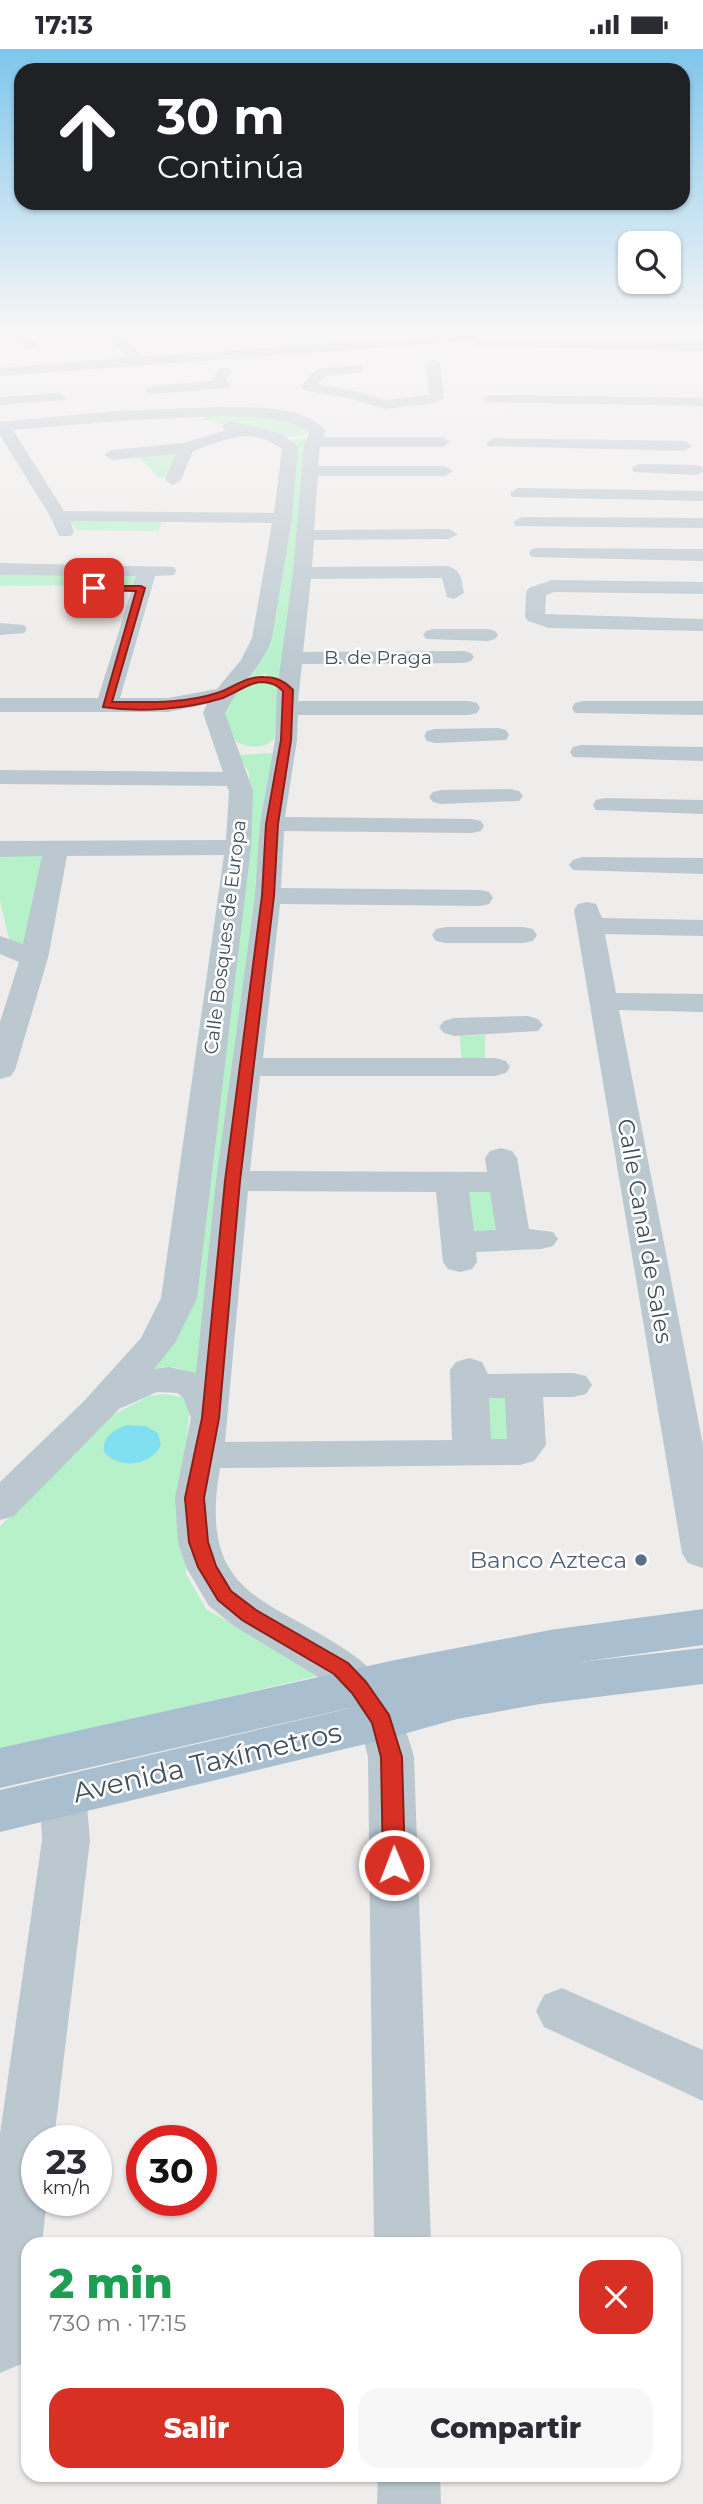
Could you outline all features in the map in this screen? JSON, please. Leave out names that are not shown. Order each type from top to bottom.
[{"type":"main road","name":"Avenida Taxímetros","points":[[0,1811],[62,1796],[550,1648],[703,1627]]},
{"type":"main road","name":"Avenida Taxímetros","points":[[0,1768],[371,1704],[457,1700],[540,1685],[703,1666]]},
{"type":"street","points":[[10,444],[62,524]]},
{"type":"street","points":[[112,455],[186,448],[200,444]]},
{"type":"street","name":"Calle Bosques de Europa","points":[[291,444],[293,526],[302,573],[292,657],[277,689],[286,740],[272,824],[268,896],[232,1181],[207,1437],[195,1498],[199,1542],[207,1567],[224,1595],[249,1615],[341,1669],[371,1704]]},
{"type":"street","name":"Calle Bosques de Europa","points":[[0,1506],[97,1410],[157,1343],[179,1297],[239,847],[241,791],[214,713],[224,693],[247,667],[258,647],[310,471],[315,444]]},
{"type":"street","points":[[683,444],[700,475]]},
{"type":"street","points":[[159,477],[186,448]]},
{"type":"street","points":[[130,453],[159,477],[193,484]]},
{"type":"street","points":[[627,468],[700,475]]},
{"type":"street","points":[[310,471],[417,471],[422,485],[449,477]]},
{"type":"street","points":[[518,493],[703,496]]},
{"type":"street","points":[[44,534],[62,524],[162,533],[168,517],[421,535],[453,529]]},
{"type":"street","points":[[522,522],[703,523]]},
{"type":"street","points":[[538,554],[703,555]]},
{"type":"street","points":[[0,569],[152,576]]},
{"type":"street","points":[[302,573],[421,572],[449,573],[463,592],[429,593],[421,572]]},
{"type":"street","points":[[107,705],[152,576]]},
{"type":"street","points":[[0,587],[152,576]]},
{"type":"street","points":[[703,588],[541,588],[536,592],[535,617],[540,620],[703,625]]},
{"type":"street","name":"B. de Praga","points":[[432,657],[432,631],[488,635]]},
{"type":"street","name":"B. de Praga","points":[[292,657],[432,657],[465,662],[463,635]]},
{"type":"street","points":[[0,705],[169,705],[224,693],[241,684],[432,708],[468,703],[474,736]]},
{"type":"street","points":[[432,708],[435,741],[498,736]]},
{"type":"street","points":[[583,708],[703,708]]},
{"type":"street","points":[[0,716],[174,718],[221,737],[236,749],[256,751],[276,747],[286,740]]},
{"type":"street","points":[[581,752],[703,754]]},
{"type":"street","points":[[0,777],[237,779]]},
{"type":"street","points":[[438,825],[440,789],[474,796],[511,796]]},
{"type":"street","points":[[272,824],[438,825],[473,831],[474,796]]},
{"type":"street","points":[[605,806],[703,807]]},
{"type":"street","points":[[0,849],[239,847]]},
{"type":"street","points":[[0,1070],[34,958],[56,850]]},
{"type":"street","points":[[582,865],[703,866]]},
{"type":"street","points":[[268,896],[439,898],[481,890],[486,934]]},
{"type":"street","points":[[439,898],[447,943],[486,934],[523,935]]},
{"type":"street","name":"Calle Canal de Sales","points":[[703,928],[589,918],[703,1553]]},
{"type":"street","points":[[0,944],[34,958]]},
{"type":"street","points":[[603,1001],[703,1003]]},
{"type":"street","points":[[451,1067],[453,1018],[494,1026],[528,1025]]},
{"type":"street","points":[[248,1067],[451,1067],[497,1078],[494,1026]]},
{"type":"street","points":[[232,1181],[451,1182],[503,1170],[528,1239],[460,1252],[451,1182]]},
{"type":"street","points":[[472,1452],[469,1378],[523,1387],[573,1385]]},
{"type":"street","points":[[97,1410],[129,1388],[156,1379],[187,1382],[199,1391],[207,1437],[472,1452],[524,1450],[527,1445],[523,1387]]},
{"type":"street","points":[[0,1471],[44,1455],[66,1441]]},
{"type":"street","points":[[371,1704],[391,1757],[403,2237]]},
{"type":"street","points":[[0,2343],[65,1840],[62,1796]]},
{"type":"street","points":[[562,2011],[703,2076]]},
{"type":"street","points":[[409,2482],[409,2504]]},
{"type":"green space","points":[[293,444],[312,444],[280,680],[265,674],[249,678],[268,647],[273,630],[284,526],[297,446]]},
{"type":"green space","points":[[178,450],[170,477],[159,478],[135,454]]},
{"type":"green space","points":[[65,517],[162,519],[159,531],[77,530]]},
{"type":"green space","points":[[0,571],[143,573],[138,585],[0,586]]},
{"type":"green space","points":[[265,682],[280,687],[274,739],[266,745],[256,747],[236,742],[225,722],[224,706],[241,687]]},
{"type":"green space","points":[[275,753],[198,1378],[174,1367],[148,1371],[251,821],[249,772],[237,755]]},
{"type":"green space","points":[[0,852],[61,853],[28,947],[10,943],[0,901]]},
{"type":"green space","points":[[485,1035],[485,1066],[462,1065],[460,1036]]},
{"type":"green space","points":[[470,1191],[494,1191],[500,1234],[476,1235],[461,1227],[457,1199]]},
{"type":"green space","points":[[163,1394],[181,1397],[190,1404],[181,1501],[186,1574],[206,1609],[322,1675],[0,1751],[0,1526],[111,1416],[149,1396]]},
{"type":"green space","points":[[507,1397],[511,1445],[494,1446],[482,1435],[486,1398]]},
{"type":"water","points":[[127,1425],[145,1426],[158,1433],[161,1445],[156,1452],[143,1461],[134,1463],[110,1458],[104,1452],[107,1438]]},
{"type":"place","name":"Banco Azteca","points":[[641,1560]]},
{"type":"route","points":[[94,588],[141,588],[107,705],[169,705],[196,701],[221,695],[241,684],[263,679],[279,682],[288,690],[286,740],[272,824],[268,896],[232,1181],[211,1418],[195,1498],[199,1542],[207,1567],[224,1595],[249,1615],[341,1669],[359,1688],[382,1721],[391,1757],[394,1865]]}]
